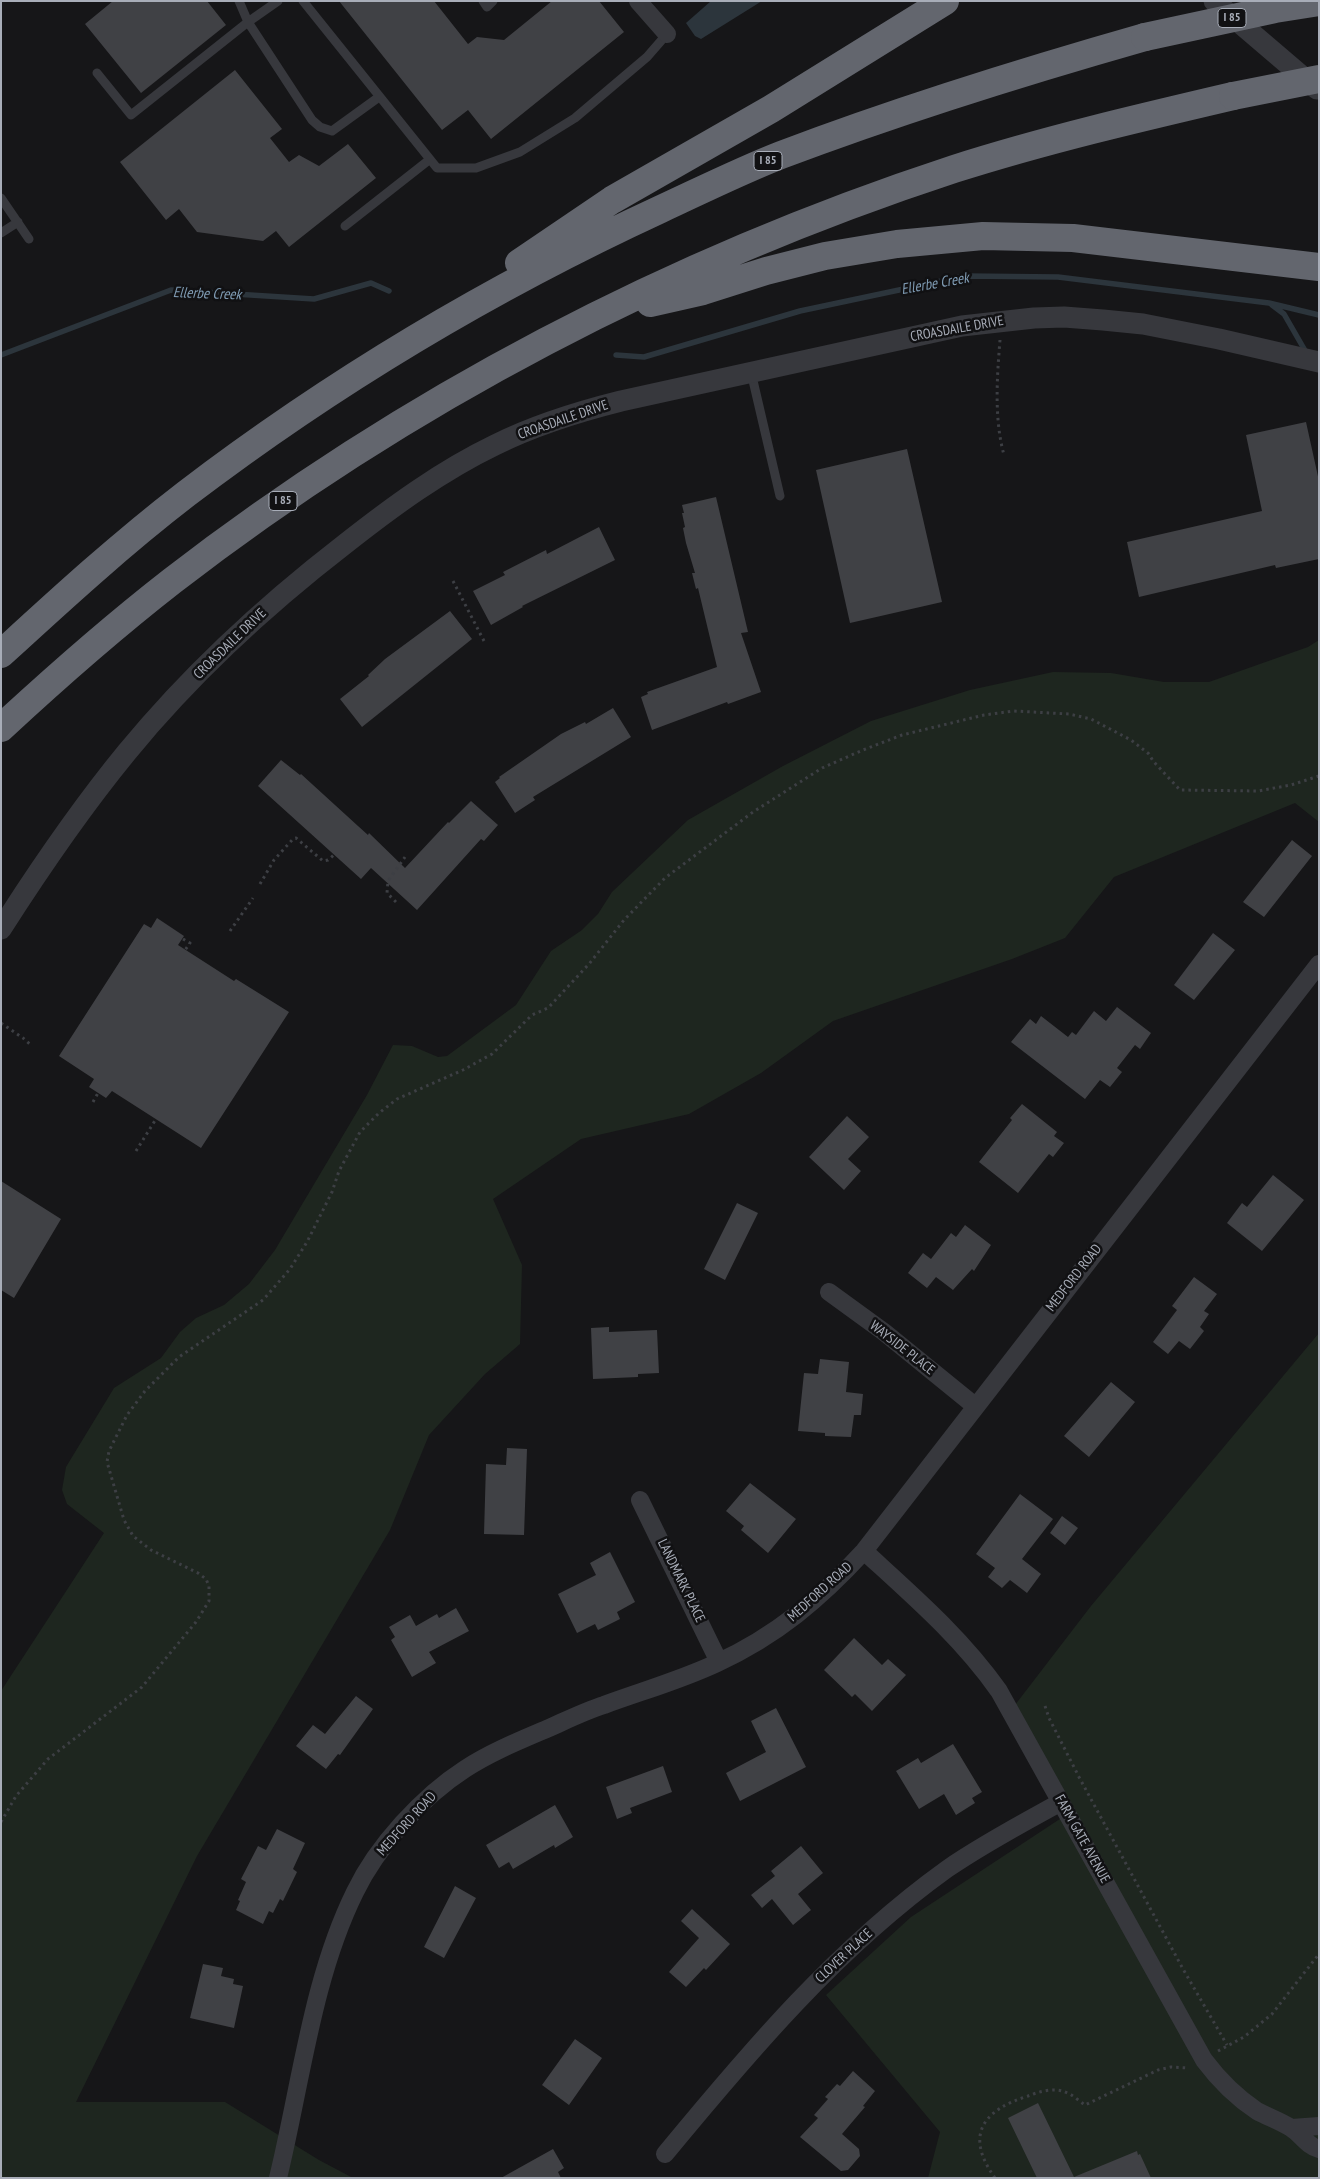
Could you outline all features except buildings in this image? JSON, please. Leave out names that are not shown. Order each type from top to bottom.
[{"type":"highway","points":[[413,340],[507,272],[612,200],[771,109],[945,1]]},
{"type":"highway","name":"I 85","points":[[1,654],[77,584],[184,496],[340,385],[413,340],[522,278],[604,235],[779,156],[933,101],[1020,73],[1145,37],[1275,9],[1319,2]]},
{"type":"highway","name":"I 85","points":[[1,728],[107,635],[170,583],[241,529],[401,423],[538,345],[594,316],[800,224],[951,170],[1129,120],[1233,96],[1319,79]]},
{"type":"highway","points":[[594,316],[703,291],[766,271],[825,256],[897,244],[983,236],[1073,238],[1319,267]]},
{"type":"street","points":[[638,1],[667,34]]},
{"type":"street","points":[[1214,1],[1319,91]]},
{"type":"street","points":[[1310,1],[1319,9]]},
{"type":"street","name":"CROASDAILE DRIVE","points":[[1,929],[38,872],[93,794],[156,719],[222,650],[262,612],[311,570],[403,500],[494,445],[524,431],[582,410],[962,326],[1002,320],[1064,317],[1143,324],[1244,344],[1319,362]]},
{"type":"street","name":"MEDFORD ROAD","points":[[278,2178],[322,1978],[336,1934],[355,1891],[369,1867],[407,1819],[436,1791],[465,1768],[505,1748],[602,1706],[672,1682],[719,1662],[776,1630],[808,1607],[864,1551],[1319,964]]},
{"type":"street","name":"WAYSIDE PLACE","points":[[829,1292],[884,1332],[975,1406]]},
{"type":"street","name":"LANDMARK PLACE","points":[[640,1500],[719,1662]]},
{"type":"street","name":"FARM GATE AVENUE","points":[[864,1551],[951,1632],[980,1664],[1013,1715],[1204,2060],[1228,2088],[1241,2099],[1256,2110],[1292,2128],[1314,2148],[1319,2149]]},
{"type":"street","name":"CLOVER PLACE","points":[[665,2154],[780,2020],[833,1964],[888,1916],[948,1869],[1061,1802]]},
{"type":"street","points":[[1292,2128],[1319,2126]]},
{"type":"lane","points":[[240,1],[248,22],[312,120],[320,127],[332,131],[379,97]]},
{"type":"lane","points":[[97,73],[131,114],[248,22],[278,1]]},
{"type":"lane","points":[[303,1],[438,168],[476,168],[520,152],[575,118],[647,57],[667,34]]},
{"type":"lane","points":[[483,1],[487,6],[493,1]]},
{"type":"lane","points":[[345,226],[430,160]]},
{"type":"lane","points":[[1,198],[29,239]]},
{"type":"lane","points":[[1,233],[18,222]]},
{"type":"lane","points":[[751,372],[780,496]]},
{"type":"path","points":[[1002,320],[998,358],[998,412],[999,436],[1004,455]]},
{"type":"path","points":[[452,581],[484,641]]},
{"type":"path","points":[[1,1822],[16,1796],[48,1758],[142,1686],[196,1622],[209,1601],[209,1586],[206,1579],[198,1572],[151,1550],[133,1536],[124,1520],[107,1462],[109,1451],[127,1415],[145,1391],[179,1357],[262,1300],[290,1269],[311,1234],[332,1192],[339,1171],[360,1132],[379,1113],[397,1099],[463,1070],[492,1054],[532,1015],[548,1008],[589,964],[629,914],[665,878],[753,812],[822,768],[902,735],[1004,712],[1069,714],[1103,725],[1131,740],[1149,754],[1153,761],[1180,790],[1258,790],[1291,785],[1319,776]]},
{"type":"path","points":[[260,884],[274,860],[293,839],[296,838],[324,861],[330,859],[335,854]]},
{"type":"path","points":[[396,902],[387,893],[388,881],[405,857]]},
{"type":"path","points":[[230,931],[254,898]]},
{"type":"path","points":[[183,939],[190,943],[185,950]]},
{"type":"path","points":[[1,1023],[32,1046]]},
{"type":"path","points":[[93,1102],[98,1094]]},
{"type":"path","points":[[136,1151],[156,1119]]},
{"type":"path","points":[[1045,1706],[1049,1718],[1096,1808],[1183,1970],[1228,2045]]},
{"type":"path","points":[[994,2178],[981,2151],[980,2130],[988,2117],[1004,2105],[1042,2091],[1065,2091],[1085,2105],[1158,2070],[1171,2067],[1187,2069],[1244,2037],[1272,2014],[1319,1954]]},
{"type":"shaded area","points":[[711,1],[762,1],[701,39],[695,36],[686,23]]},
{"type":"shaded area","points":[[1319,640],[1319,822],[1295,803],[1114,877],[1065,938],[1012,959],[833,1021],[761,1073],[689,1114],[581,1139],[493,1199],[522,1265],[520,1344],[485,1374],[429,1435],[390,1530],[197,1856],[76,2102],[225,2102],[319,2160],[353,2178],[1,2178],[1,1691],[104,1533],[67,1504],[62,1490],[66,1467],[114,1388],[161,1358],[180,1332],[196,1318],[224,1305],[249,1284],[275,1250],[367,1095],[393,1045],[412,1046],[438,1057],[447,1056],[516,1005],[551,951],[582,930],[598,914],[612,892],[688,820],[783,766],[871,721],[970,690],[1053,672],[1111,673],[1164,682],[1209,682],[1308,647]]},
{"type":"shaded area","points":[[1319,1333],[1319,2178],[928,2178],[940,2132],[826,1995],[911,1917],[1072,1811],[1015,1705],[1091,1606]]},
{"type":"waterway","name":"Ellerbe Creek","points":[[616,355],[644,357],[800,311],[965,276],[1058,277],[1269,303],[1319,315]]},
{"type":"waterway","name":"Ellerbe Creek","points":[[1,355],[171,290],[314,299],[371,283],[389,291]]},
{"type":"waterway","points":[[1272,305],[1284,314],[1307,354]]}]
